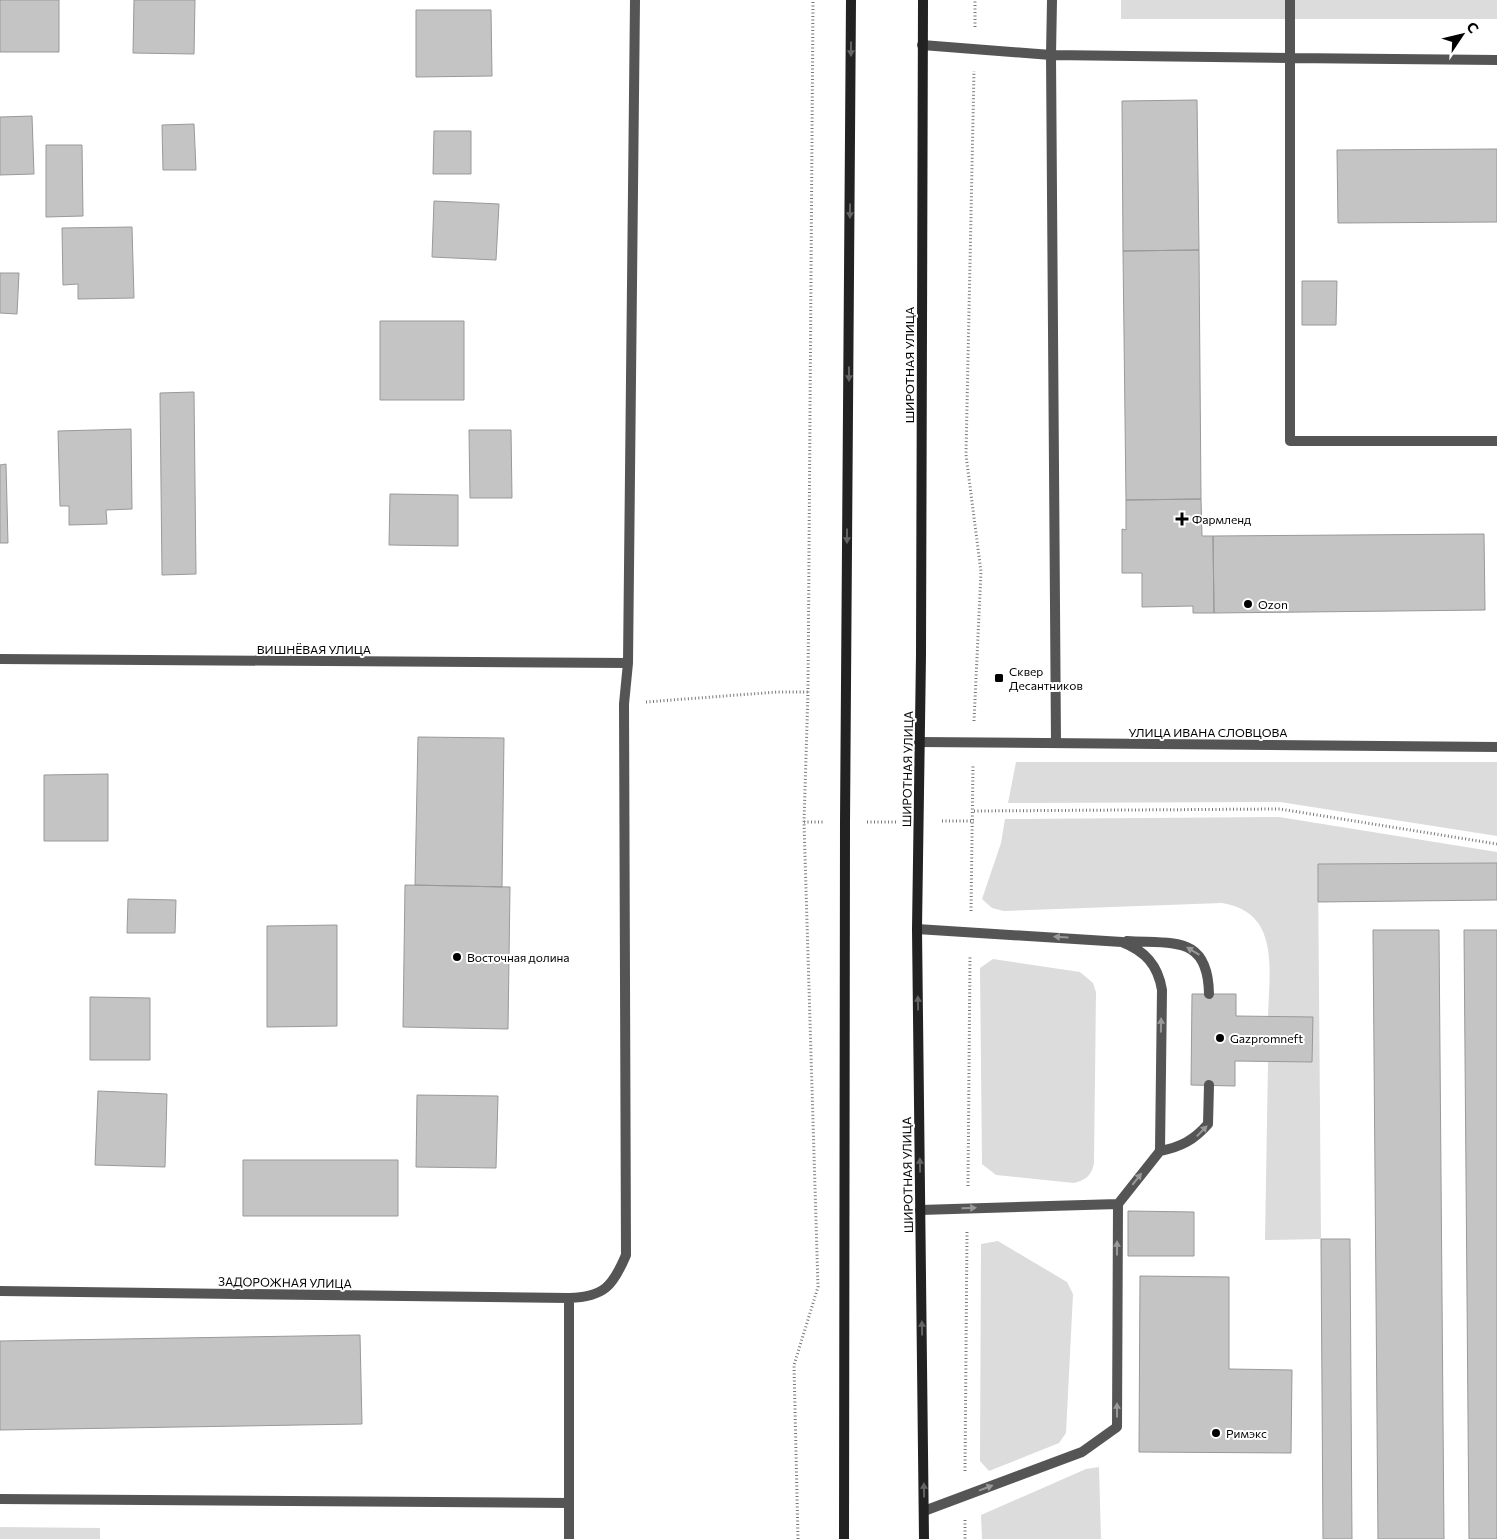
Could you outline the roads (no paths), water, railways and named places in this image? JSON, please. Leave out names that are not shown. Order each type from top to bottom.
[{"type":"main road","points":[[844,1539],[845,822],[851,0]]},
{"type":"main road","name":"ШИРОТНАЯ УЛИЦА","points":[[923,0],[917,929],[924,1539]]},
{"type":"street","name":"ЗАДОРОЖНАЯ УЛИЦА","points":[[0,1291],[570,1298],[585,1297],[603,1291],[616,1278],[626,1255],[624,704],[628,663],[635,0]]},
{"type":"street","points":[[1052,0],[1056,743]]},
{"type":"street","points":[[1290,0],[1290,441],[1497,441]]},
{"type":"street","points":[[922,45],[1051,55],[1497,60]]},
{"type":"street","name":"ВИШНЁВАЯ УЛИЦА","points":[[0,659],[628,663]]},
{"type":"street","name":"УЛИЦА ИВАНА СЛОВЦОВА","points":[[919,742],[1497,747]]},
{"type":"street","points":[[917,929],[970,930],[1179,945],[1191,948],[1201,956],[1206,964],[1209,973],[1209,994]]},
{"type":"street","points":[[924,1511],[1082,1452],[1117,1427],[1118,1204],[1160,1151],[1162,990],[1160,977],[1146,955],[1135,947],[1108,940]]},
{"type":"street","points":[[1160,1151],[1190,1142],[1208,1124],[1209,1085]]},
{"type":"street","points":[[920,1210],[1118,1204]]},
{"type":"street","points":[[569,1539],[570,1298]]},
{"type":"street","points":[[0,1499],[569,1503]]},
{"type":"place","name":"Фармленд","points":[[1182,519]]},
{"type":"place","name":"Ozon","points":[[1248,604]]},
{"type":"place","name":"Сквер Десантников","points":[[999,678]]},
{"type":"place","name":"Восточная долина","points":[[457,957]]},
{"type":"place","name":"Gazpromneft","points":[[1220,1038]]},
{"type":"place","name":"Римэкс","points":[[1216,1433]]}]
